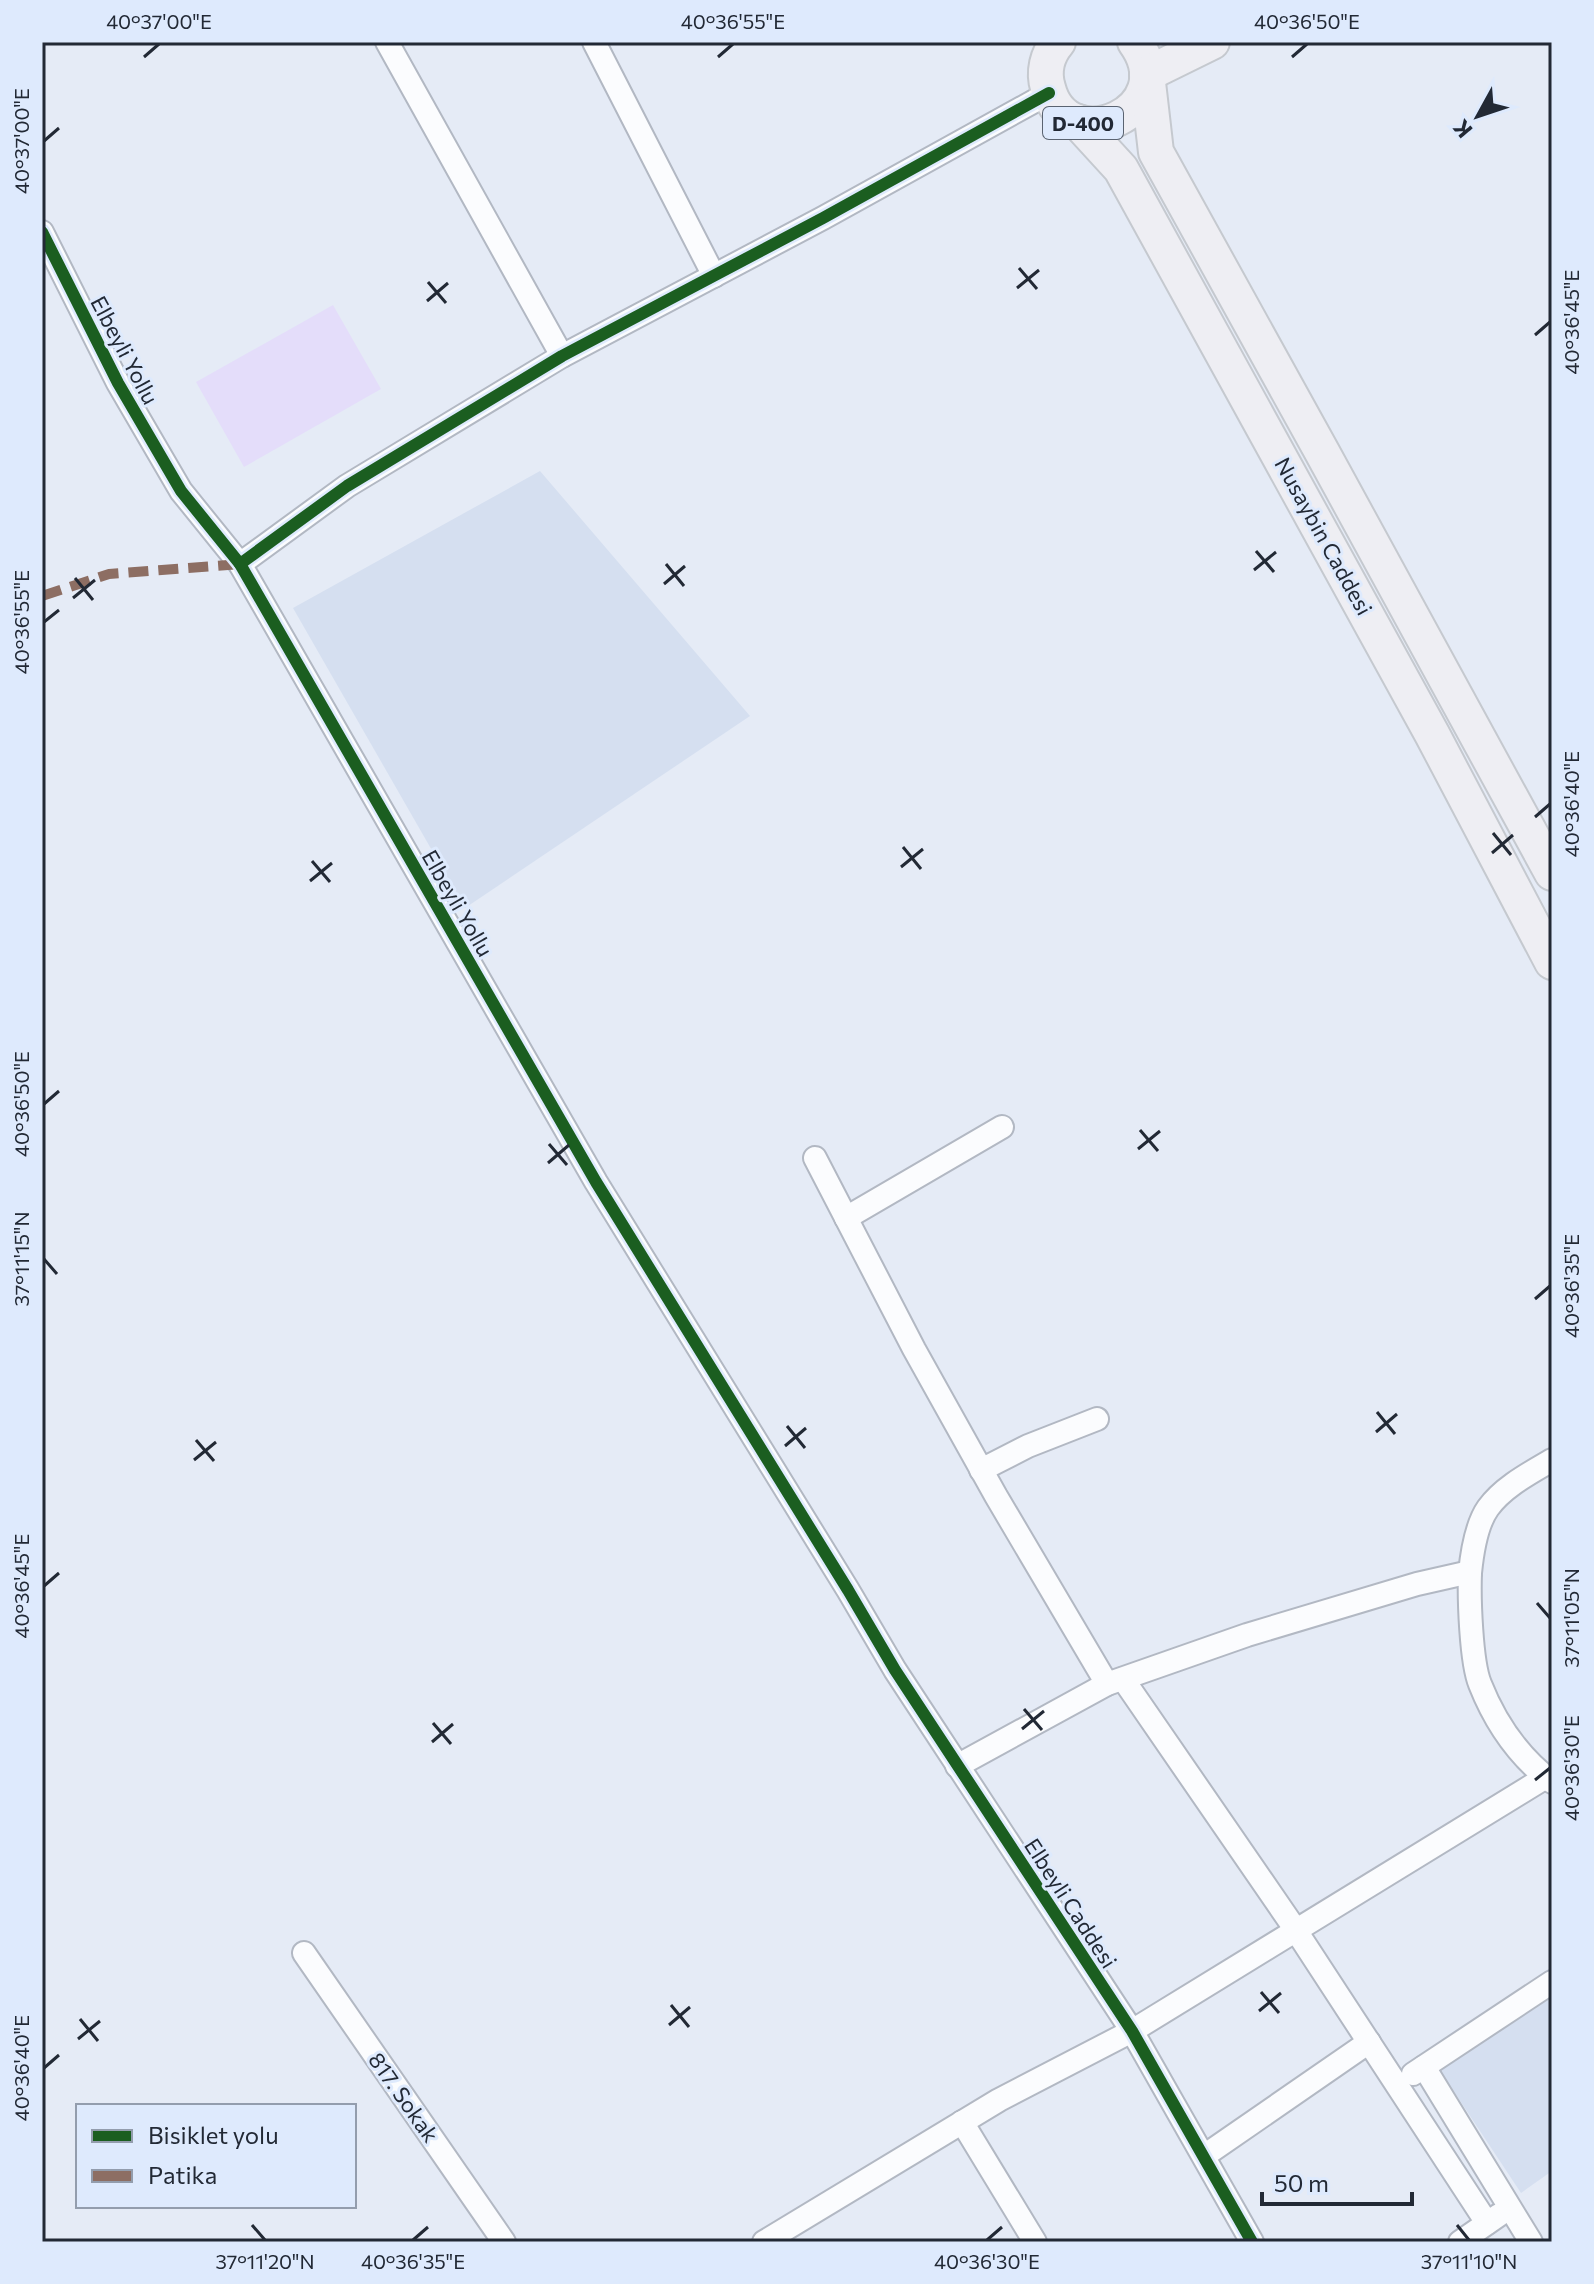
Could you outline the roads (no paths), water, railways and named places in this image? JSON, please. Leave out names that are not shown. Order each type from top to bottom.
[{"type":"highway","name":"Nusaybin Caddesi","points":[[1135,42],[1144,58],[1156,152],[1552,873]]},
{"type":"highway","points":[[1147,74],[1212,42]]},
{"type":"highway","name":"D-400","points":[[1048,60],[1056,105],[1078,122],[1094,125],[1110,123],[1125,116],[1137,105],[1145,90],[1147,74]]},
{"type":"highway","name":"Nusaybin Caddesi","points":[[1078,122],[1121,169],[1417,706],[1552,962]]},
{"type":"street","points":[[387,42],[562,356]]},
{"type":"street","points":[[594,42],[714,276]]},
{"type":"street","points":[[240,564],[347,486],[562,356],[823,218],[1048,60]]},
{"type":"street","name":"Elbeyli Yollu","points":[[42,232],[118,383],[181,491],[240,564],[596,1182],[848,1590]]},
{"type":"street","points":[[846,1218],[1002,1127]]},
{"type":"street","points":[[815,1158],[981,1470],[1115,1681],[1296,1931],[1487,2223]]},
{"type":"street","points":[[981,1470],[1028,1446],[1097,1419]]},
{"type":"street","points":[[764,2242],[999,2100],[1132,2031],[1549,1780],[1510,1741],[1479,1682],[1473,1644],[1470,1572],[1480,1524],[1489,1506],[1520,1478],[1552,1460]]},
{"type":"street","points":[[957,1766],[1115,1681],[1247,1635],[1403,1588],[1470,1572]]},
{"type":"street","name":"Elbeyli Caddesi","points":[[848,1590],[895,1670],[1132,2031],[1251,2242]]},
{"type":"street","name":"817. Sokak","points":[[304,1953],[504,2242]]},
{"type":"street","points":[[1397,2084],[1552,1982]]},
{"type":"street","points":[[1204,2156],[1369,2042]]},
{"type":"street","points":[[1424,2067],[1531,2242]]},
{"type":"street","points":[[962,2122],[1035,2242]]},
{"type":"street","points":[[1460,2242],[1510,2207]]}]
